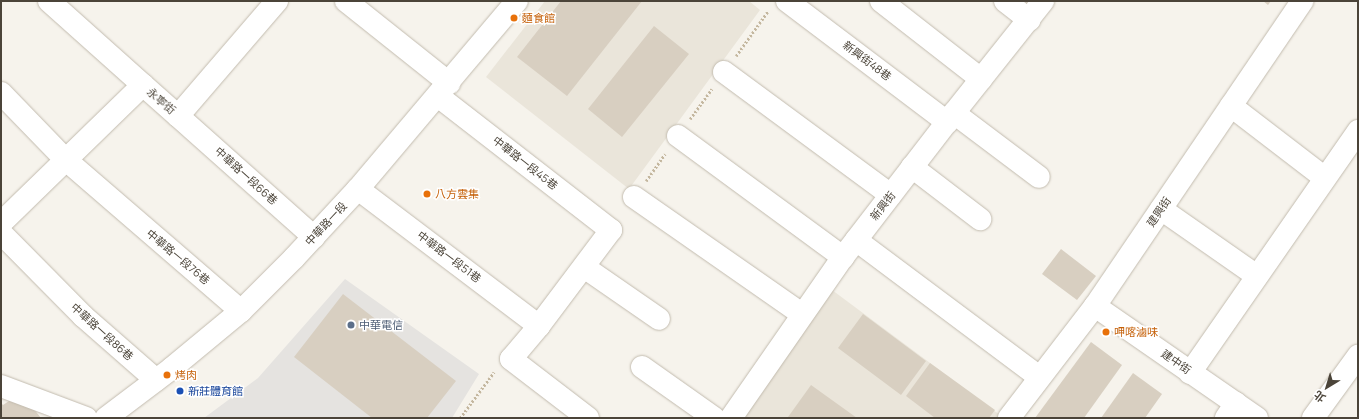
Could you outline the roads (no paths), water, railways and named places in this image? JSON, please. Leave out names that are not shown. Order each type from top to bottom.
[{"type":"street","points":[[49,1],[144,85]]},
{"type":"street","name":"永寧街","points":[[1,223],[144,85],[178,116],[277,1]]},
{"type":"street","name":"中華路一段45巷","points":[[346,1],[443,90],[611,230],[584,267]]},
{"type":"street","name":"中華路一段","points":[[106,418],[156,380],[241,311],[314,237],[358,190],[517,1]]},
{"type":"street","points":[[881,1],[981,79]]},
{"type":"street","points":[[1005,1],[1029,20]]},
{"type":"street","name":"新興街","points":[[731,418],[843,257],[950,117],[1044,1]]},
{"type":"street","name":"建興街","points":[[1009,418],[1095,306],[1302,1]]},
{"type":"street","name":"新興街48巷","points":[[779,4],[1039,177]]},
{"type":"street","points":[[724,72],[891,195]]},
{"type":"street","name":"中華路一段76巷","points":[[1,93],[66,160],[241,311]]},
{"type":"street","points":[[1231,106],[1325,178]]},
{"type":"street","name":"中華路一段66巷","points":[[178,116],[314,237]]},
{"type":"street","points":[[1190,373],[1358,131]]},
{"type":"street","points":[[678,136],[843,257]]},
{"type":"street","points":[[912,167],[980,219]]},
{"type":"street","name":"中華路一段51巷","points":[[358,190],[539,326]]},
{"type":"street","points":[[634,197],[802,314]]},
{"type":"street","points":[[1161,208],[1257,276]]},
{"type":"street","name":"中華路一段86巷","points":[[1,233],[50,283],[156,380]]},
{"type":"street","points":[[856,240],[1039,377]]},
{"type":"street","points":[[588,418],[511,359],[539,326],[584,267],[659,319]]},
{"type":"street","name":"建中街","points":[[1095,306],[1190,373],[1231,411],[1257,418]]},
{"type":"street","points":[[1313,418],[1358,356]]},
{"type":"street","points":[[642,366],[714,418]]},
{"type":"street","points":[[1,386],[86,418]]},
{"type":"place","name":"麵食館","points":[[514,18]]},
{"type":"place","name":"八方雲集","points":[[427,194]]},
{"type":"place","name":"中華電信","points":[[351,325]]},
{"type":"place","name":"呷喀滷味","points":[[1106,332]]},
{"type":"place","name":"烤肉","points":[[167,375]]},
{"type":"place","name":"新莊體育館","points":[[180,391]]}]
